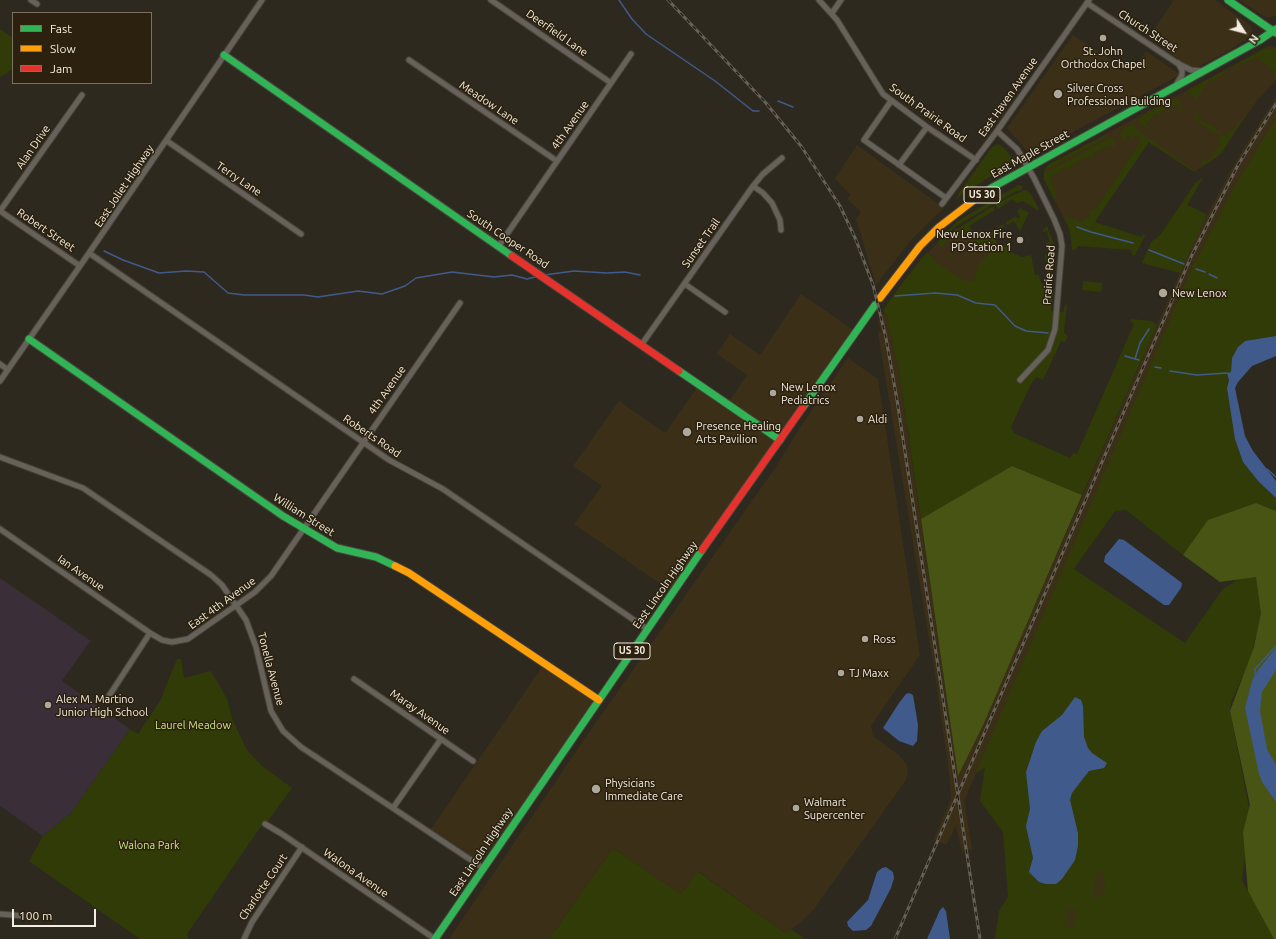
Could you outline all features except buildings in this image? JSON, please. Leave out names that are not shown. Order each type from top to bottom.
[{"type":"street","points":[[31,0],[37,4]]},
{"type":"street","name":"East Joliet Highway","points":[[0,381],[90,253],[262,0]]},
{"type":"street","name":"Deerfield Lane","points":[[491,0],[611,83]]},
{"type":"street","name":"South Prairie Road","points":[[819,0],[832,13],[878,87],[891,101],[976,160]]},
{"type":"street","points":[[832,13],[841,0]]},
{"type":"street","points":[[1228,0],[1275,33]]},
{"type":"street","name":"Church Street","points":[[1088,1],[1177,63],[1191,70],[1203,72]]},
{"type":"street","name":"East Haven Avenue","points":[[942,204],[976,160],[1088,1]]},
{"type":"street","name":"US 30","points":[[1175,87],[1275,33]]},
{"type":"street","name":"4th Avenue","points":[[498,247],[631,54]]},
{"type":"street","name":"South Cooper Road","points":[[224,55],[498,247],[642,344],[780,440]]},
{"type":"street","name":"Meadow Lane","points":[[409,60],[557,161]]},
{"type":"street","points":[[1175,87],[1182,75],[1182,70],[1177,63]]},
{"type":"street","name":"East Maple Street","points":[[880,298],[908,260],[939,227],[993,187],[1175,87]]},
{"type":"street","name":"Alan Drive","points":[[0,211],[82,95]]},
{"type":"street","points":[[891,101],[864,140],[946,198]]},
{"type":"street","points":[[899,165],[927,127]]},
{"type":"street","name":"Prairie Road","points":[[996,131],[1016,149],[1028,168],[1054,219],[1062,246],[1055,329],[1048,350],[1020,380]]},
{"type":"street","name":"Terry Lane","points":[[167,141],[301,234]]},
{"type":"street","name":"Sunset Trail","points":[[642,344],[753,186],[763,174],[782,158]]},
{"type":"street","points":[[753,186],[763,193],[772,203],[780,220],[781,230]]},
{"type":"street","name":"Robert Street","points":[[0,211],[80,266]]},
{"type":"street","name":"Roberts Road","points":[[90,253],[389,460],[443,489],[647,629]]},
{"type":"street","points":[[685,284],[725,312]]},
{"type":"street","name":"4th Avenue","points":[[304,530],[363,442],[460,303]]},
{"type":"street","name":"East Lincoln Highway","points":[[435,939],[647,629],[875,305]]},
{"type":"street","name":"William Street","points":[[29,339],[304,530],[337,548],[376,557],[409,573],[599,700]]},
{"type":"street","points":[[0,364],[8,370]]},
{"type":"street","name":"Tonella Avenue","points":[[0,457],[83,488],[211,575],[222,585],[246,620],[252,633],[271,711],[283,730],[300,747],[483,868]]},
{"type":"street","name":"Ian Avenue","points":[[0,529],[150,633]]},
{"type":"street","name":"East 4th Avenue","points":[[150,633],[162,640],[172,642],[188,639],[263,586],[272,576],[304,530]]},
{"type":"street","points":[[109,696],[150,633]]},
{"type":"street","name":"Maray Avenue","points":[[354,679],[473,761]]},
{"type":"street","points":[[393,808],[441,739]]},
{"type":"street","name":"Walona Avenue","points":[[265,824],[302,847],[435,939]]},
{"type":"street","name":"Charlotte Court","points":[[244,939],[252,922],[302,847]]},
{"type":"street","points":[[0,914],[24,916]]},
{"type":"shaded area","points":[[1174,0],[1215,0],[1251,26],[1252,35],[1228,51],[1198,67],[1189,67],[1149,37]]},
{"type":"shaded area","points":[[1239,0],[1276,0],[1276,16],[1267,18]]},
{"type":"shaded area","points":[[1073,35],[1131,73],[1146,51],[1178,73],[1178,76],[1041,149],[1027,151],[1007,128]]},
{"type":"shaded area","points":[[1269,46],[1276,47],[1276,80],[1256,102],[1219,156],[1194,172],[1143,139],[1091,216],[1078,223],[1067,225],[1044,179],[1044,171],[1048,165]]},
{"type":"shaded area","points":[[1276,97],[1276,128],[1195,272],[964,801],[972,849],[962,853],[956,826],[946,845],[934,839],[951,799],[950,781],[937,687],[878,333],[881,332],[878,321],[884,313],[887,316],[899,372],[958,775],[983,723],[1197,234],[1236,161]]},
{"type":"shaded area","points":[[857,145],[944,208],[911,240],[876,285],[856,219],[861,212],[847,199],[850,195],[835,178]]},
{"type":"shaded area","points":[[957,228],[994,254],[972,288],[925,256],[940,240]]},
{"type":"shaded area","points":[[801,294],[855,331],[672,592],[574,524],[602,486],[573,466],[619,401],[665,433],[699,385],[729,402],[747,375],[717,354],[730,334],[760,355]]},
{"type":"shaded area","points":[[848,358],[878,379],[920,655],[871,726],[873,736],[899,755],[906,763],[908,771],[906,780],[814,909],[800,923],[785,933],[698,871],[681,894],[613,848],[549,939],[449,939],[585,738],[775,468],[803,423]]},
{"type":"shaded area","name":"Alex M. Martino Junior High School","points":[[0,578],[91,641],[62,681],[130,729],[71,813],[43,836],[0,806]]},
{"type":"shaded area","points":[[544,664],[597,700],[481,862],[431,829]]},
{"type":"green space","points":[[0,29],[12,37],[12,70],[0,77]]},
{"type":"green space","points":[[1265,48],[1276,50],[1276,77],[1273,75],[1275,71],[1256,57],[1236,67],[1235,65]]},
{"type":"green space","points":[[1227,69],[1228,71],[1218,77],[1214,82],[1210,80],[1197,97],[1199,101],[1188,92],[1191,89]]},
{"type":"green space","points":[[1176,98],[1181,103],[1181,111],[1178,111],[1180,107],[1175,103],[1172,107],[1165,108],[1159,115],[1155,113],[1146,125],[1149,128],[1148,130],[1138,120],[1147,113]]},
{"type":"green space","points":[[1248,110],[1223,151],[1210,162],[1201,166],[1200,164],[1204,159],[1208,161],[1221,143],[1218,140],[1221,136],[1209,130],[1193,117],[1197,111],[1197,117],[1210,126],[1212,126],[1213,122],[1213,128],[1216,128],[1216,131],[1219,131],[1220,127],[1220,133],[1225,136],[1227,132],[1232,131]]},
{"type":"green space","points":[[1276,118],[1276,336],[1245,341],[1232,358],[1231,372],[1227,385],[1259,482],[1276,498],[1276,511],[1256,503],[1209,520],[1183,555],[1126,510],[1115,511],[1074,569],[1185,643],[1222,590],[1244,575],[1256,577],[1264,599],[1260,620],[1251,658],[1231,702],[1230,711],[1250,813],[1242,881],[1276,939],[995,939],[999,911],[1008,897],[1003,832],[980,801],[985,767],[975,774],[1193,267],[1235,186]]},
{"type":"green space","points":[[1132,124],[1194,172],[1149,142],[1095,222],[1141,237],[1144,234],[1145,236],[1135,255],[1132,255],[1131,250],[1078,246],[1076,250],[1072,250],[1070,232],[1063,213],[1067,213],[1064,215],[1066,217],[1068,216],[1071,220],[1076,218],[1079,222],[1090,216],[1089,211],[1096,208],[1139,144],[1141,139],[1135,135],[1132,139],[1129,135],[1126,136],[1128,141],[1123,139],[1120,133]]},
{"type":"green space","points":[[1105,135],[1111,135],[1044,171],[1048,165]]},
{"type":"green space","points":[[1112,137],[1116,143],[1115,147],[1113,148],[1110,144],[1093,154],[1093,159],[1089,156],[1070,166],[1071,171],[1067,167],[1050,177],[1056,193],[1056,198],[1054,199],[1044,179],[1044,173]]},
{"type":"green space","points":[[997,144],[1003,147],[1010,155],[1012,160],[1010,164],[955,199],[992,147]]},
{"type":"green space","points":[[1203,178],[1187,205],[1207,214],[1180,273],[1142,263],[1151,242],[1160,235],[1196,182]]},
{"type":"green space","points":[[1018,185],[1022,186],[1022,190],[1016,191],[958,225],[934,243],[958,221]]},
{"type":"green space","points":[[1026,190],[1030,193],[1039,209],[1037,210],[1023,201],[1016,203],[1013,199],[998,209],[995,205],[1015,194]]},
{"type":"green space","points":[[993,206],[995,210],[969,226],[977,240],[1003,224],[1005,226],[992,234],[1000,247],[1006,244],[1010,252],[1022,257],[1031,255],[1035,275],[1039,275],[1041,283],[1049,288],[1053,293],[1051,311],[1063,312],[1065,305],[1072,304],[1067,305],[1064,333],[1068,336],[1065,342],[1061,341],[1043,380],[1036,377],[1030,386],[1011,427],[1014,433],[1070,458],[1073,453],[1077,454],[1134,324],[1130,321],[1131,319],[1152,321],[1157,325],[1082,495],[1012,466],[921,519],[899,372],[887,317],[883,310],[927,252],[935,261],[963,280],[973,282],[979,264],[990,253],[987,251],[983,254],[983,248],[960,232],[958,237],[952,237],[941,247],[937,242]]},
{"type":"green space","points":[[1020,208],[1029,213],[1020,231],[1014,221],[1007,225],[1006,222],[1016,216],[1017,219],[1020,217],[1017,211]]},
{"type":"green space","points":[[1047,226],[1054,244],[1052,278],[1048,276],[1045,255],[1048,253],[1046,243],[1049,242],[1049,240],[1047,231],[1043,232],[1043,230]]},
{"type":"green space","points":[[1083,281],[1102,283],[1101,292],[1082,290]]},
{"type":"green space","points":[[1012,466],[1082,495],[984,723],[958,776],[921,519]]},
{"type":"green space","points":[[1256,503],[1276,511],[1276,939],[1274,939],[1248,891],[1243,832],[1250,805],[1230,711],[1254,647],[1261,613],[1256,577],[1220,582],[1183,555],[1208,520]]},
{"type":"green space","name":"Walona Park","points":[[177,659],[181,659],[184,678],[211,671],[227,699],[233,721],[247,750],[262,766],[292,788],[267,822],[262,825],[244,851],[187,934],[188,939],[140,939],[29,861],[43,836],[71,813],[130,729],[138,734],[160,701]]},
{"type":"green space","points":[[613,848],[681,894],[697,871],[785,933],[791,929],[805,939],[549,939]]},
{"type":"sand","points":[[1100,871],[1104,875],[1105,890],[1096,899],[1094,898],[1094,885],[1097,873]]},
{"type":"sand","points":[[1074,908],[1077,912],[1074,925],[1070,928],[1065,924],[1068,910]]},
{"type":"water","points":[[1276,336],[1276,356],[1252,366],[1238,382],[1235,388],[1245,436],[1253,451],[1276,481],[1276,498],[1259,482],[1243,462],[1235,439],[1227,388],[1229,380],[1227,373],[1231,372],[1232,358],[1238,347],[1245,341]]},
{"type":"water","points":[[1119,539],[1124,540],[1182,583],[1181,588],[1169,605],[1164,605],[1104,562],[1105,556]]},
{"type":"water","points":[[1276,648],[1276,670],[1262,692],[1260,711],[1267,749],[1276,765],[1276,802],[1262,782],[1259,774],[1245,708],[1252,681],[1258,670]]},
{"type":"water","points":[[909,693],[913,695],[918,725],[917,741],[913,746],[899,741],[883,728],[899,703],[906,694]]},
{"type":"water","points":[[1075,697],[1081,700],[1083,706],[1084,737],[1088,748],[1092,753],[1107,763],[1104,768],[1089,771],[1072,793],[1070,800],[1078,833],[1078,846],[1075,860],[1062,879],[1056,884],[1046,884],[1039,882],[1029,872],[1033,858],[1026,826],[1030,809],[1026,772],[1036,742],[1042,731],[1062,715]]},
{"type":"water","points":[[886,867],[893,872],[894,878],[891,888],[871,926],[866,930],[853,931],[848,926],[847,922],[868,900],[877,872]]},
{"type":"water","points":[[943,907],[946,911],[950,939],[927,939],[940,910]]},
{"type":"waterway","points":[[619,0],[632,19],[646,34],[715,81],[753,111],[759,111]]},
{"type":"waterway","points":[[778,101],[793,107]]},
{"type":"waterway","points":[[1077,227],[1133,243]]},
{"type":"waterway","points":[[1149,250],[1184,264]]},
{"type":"waterway","points":[[104,251],[123,260],[159,273],[186,271],[204,272],[228,293],[244,295],[304,295],[318,297],[358,291],[382,294],[405,286],[416,278],[452,272],[494,277],[512,275],[527,279],[535,277]]},
{"type":"waterway","points":[[1196,269],[1205,272]]},
{"type":"waterway","points":[[544,275],[574,271],[607,273],[625,272],[640,275]]},
{"type":"waterway","points":[[1209,274],[1217,278]]},
{"type":"waterway","points":[[895,296],[935,293],[957,295],[976,303],[995,305],[1015,326],[1026,331],[1048,333]]},
{"type":"waterway","points":[[1135,359],[1140,343],[1149,329]]},
{"type":"waterway","points":[[1125,356],[1139,360]]},
{"type":"waterway","points":[[1155,367],[1161,368]]},
{"type":"waterway","points":[[1170,371],[1197,375],[1227,373]]},
{"type":"waterway","points":[[1267,469],[1276,477]]},
{"type":"waterway","points":[[1255,675],[1255,669],[1276,646]]},
{"type":"railway","points":[[668,0],[765,102],[801,146],[840,206],[856,240],[873,285],[886,338],[897,400],[980,939]]},
{"type":"railway","points":[[895,939],[1191,257],[1238,165],[1276,104]]},
{"type":"traffic: fast","points":[[1228,0],[1276,33]]},
{"type":"traffic: fast","points":[[978,197],[993,187],[1260,40],[1276,29]]},
{"type":"traffic: fast","points":[[224,55],[512,256]]},
{"type":"traffic: fast","points":[[803,407],[875,305]]},
{"type":"traffic: fast","points":[[29,339],[283,516],[337,548],[376,557],[395,566]]},
{"type":"traffic: fast","points":[[679,371],[780,440]]},
{"type":"traffic: fast","points":[[435,939],[702,550]]},
{"type":"traffic: slow","points":[[880,298],[920,246],[939,227],[978,197]]},
{"type":"traffic: slow","points":[[395,566],[409,573],[599,700]]},
{"type":"traffic: jam","points":[[512,256],[679,371]]},
{"type":"traffic: jam","points":[[702,550],[803,407]]},
{"type":"place","name":"St. John Orthodox Chapel","points":[[1103,38]]},
{"type":"place","name":"Silver Cross Professional Building","points":[[1058,94]]},
{"type":"place","name":"New Lenox Fire PD Station 1","points":[[1020,240]]},
{"type":"place","name":"New Lenox","points":[[1163,293]]},
{"type":"place","name":"New Lenox Pediatrics","points":[[773,393]]},
{"type":"place","name":"Aldi","points":[[860,419]]},
{"type":"place","name":"Presence Healing Arts Pavilion","points":[[687,432]]},
{"type":"place","name":"Ross","points":[[865,639]]},
{"type":"place","name":"TJ Maxx","points":[[841,673]]},
{"type":"place","name":"Alex M. Martino Junior High School","points":[[48,705]]},
{"type":"place","name":"Physicians Immediate Care","points":[[596,789]]},
{"type":"place","name":"Walmart Supercenter","points":[[796,808]]},
{"type":"park label","name":"Laurel Meadow","points":[[193,725]]}]
